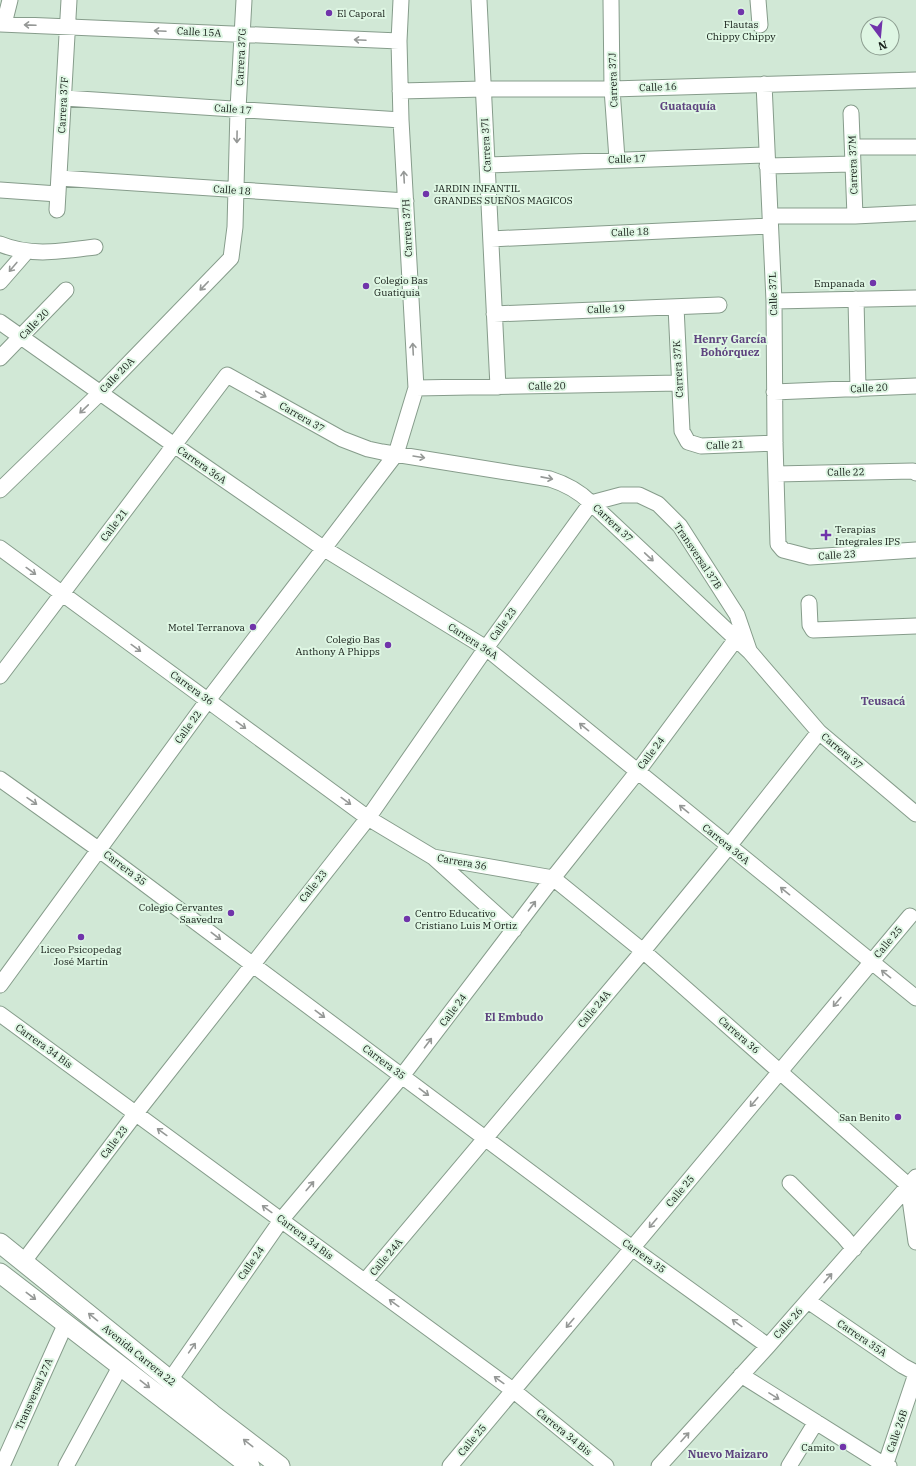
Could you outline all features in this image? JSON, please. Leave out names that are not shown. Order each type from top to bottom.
[{"type":"main road","name":"Avenida Carrera 22","points":[[0,1243],[212,1414],[280,1466]]},
{"type":"main road","name":"Avenida Carrera 22","points":[[0,1272],[250,1466]]},
{"type":"street","name":"Carrera 37F","points":[[57,210],[69,0]]},
{"type":"street","name":"Carrera 37G","points":[[231,258],[236,190],[238,109],[244,0]]},
{"type":"street","name":"Carrera 37H","points":[[396,454],[416,388],[401,120],[399,41],[401,0]]},
{"type":"street","name":"Carrera 37I","points":[[479,0],[498,387]]},
{"type":"street","name":"Carrera 37J","points":[[611,0],[612,89],[617,159]]},
{"type":"street","points":[[758,0],[760,25]]},
{"type":"street","points":[[2,24],[9,1]]},
{"type":"street","name":"Calle 15A","points":[[2,24],[399,41]]},
{"type":"street","name":"Calle 16","points":[[400,91],[484,89],[612,89],[916,80]]},
{"type":"street","name":"Calle 37L","points":[[764,84],[774,301],[774,443],[778,544],[783,550]]},
{"type":"street","name":"Calle 17","points":[[64,98],[401,120]]},
{"type":"street","name":"Carrera 37M","points":[[851,113],[855,216]]},
{"type":"street","points":[[853,147],[916,146]]},
{"type":"street","name":"Calle 17","points":[[487,165],[617,159],[852,164]]},
{"type":"street","name":"Calle 18","points":[[59,178],[406,201]]},
{"type":"street","points":[[0,190],[58,194]]},
{"type":"street","name":"Calle 18","points":[[491,238],[916,213]]},
{"type":"street","points":[[0,244],[26,251],[51,252],[95,247]]},
{"type":"street","points":[[0,282],[26,251]]},
{"type":"street","name":"Calle 20A","points":[[0,490],[101,392],[231,258]]},
{"type":"street","name":"Calle 20","points":[[0,358],[66,290]]},
{"type":"street","points":[[774,301],[916,298]]},
{"type":"street","points":[[856,300],[858,389]]},
{"type":"street","name":"Calle 19","points":[[494,314],[719,305]]},
{"type":"street","name":"Carrera 37K","points":[[676,306],[682,431]]},
{"type":"street","points":[[0,322],[22,337]]},
{"type":"street","name":"Carrera 36A","points":[[22,337],[323,548],[486,648],[916,998]]},
{"type":"street","name":"Calle 21","points":[[0,676],[227,375]]},
{"type":"street","name":"Carrera 37","points":[[227,375],[342,439],[368,449],[550,479],[577,490],[750,652],[819,732],[916,814]]},
{"type":"street","name":"Calle 20","points":[[416,388],[679,383]]},
{"type":"street","name":"Calle 20","points":[[774,392],[916,386]]},
{"type":"street","name":"Calle 21","points":[[682,431],[688,442],[701,446],[774,443]]},
{"type":"street","name":"Calle 22","points":[[0,985],[208,700],[396,454]]},
{"type":"street","name":"Calle 22","points":[[776,474],[913,471],[916,473]]},
{"type":"street","name":"Transversal 37B","points":[[592,503],[620,495],[639,495],[658,504],[680,526],[737,615],[750,652]]},
{"type":"street","name":"Calle 23","points":[[24,1261],[252,963],[368,818],[486,648],[592,503]]},
{"type":"street","name":"Carrera 36","points":[[0,548],[368,818],[433,857],[553,878],[643,951],[780,1071],[914,1180]]},
{"type":"street","name":"Calle 23","points":[[783,550],[810,556],[916,550]]},
{"type":"street","points":[[809,603],[810,625],[813,630],[916,626]]},
{"type":"street","name":"Calle 24","points":[[170,1380],[282,1220],[402,1076],[553,878],[638,771],[736,639]]},
{"type":"street","name":"Calle 24A","points":[[365,1281],[643,951],[729,846],[819,732]]},
{"type":"street","name":"Carrera 35","points":[[0,779],[98,849],[252,963],[632,1248],[768,1346]]},
{"type":"street","points":[[433,857],[514,930]]},
{"type":"street","name":"Calle 25","points":[[450,1466],[910,916]]},
{"type":"street","name":"Carrera 34 Bis","points":[[0,1014],[514,1391],[606,1466]]},
{"type":"street","points":[[914,1180],[916,1242]]},
{"type":"street","name":"Calle 26","points":[[659,1466],[768,1346],[914,1180]]},
{"type":"street","points":[[790,1183],[854,1249]]},
{"type":"street","name":"Carrera 35A","points":[[808,1301],[903,1366],[916,1373]]},
{"type":"street","name":"Transversal 27A","points":[[2,1466],[66,1323]]},
{"type":"street","points":[[66,1466],[121,1365]]},
{"type":"street","name":"Calle 26B","points":[[887,1466],[916,1373]]},
{"type":"street","points":[[741,1375],[887,1466]]},
{"type":"street","points":[[789,1466],[816,1422]]},
{"type":"place","name":"Flautas Chippy Chippy","points":[[741,12]]},
{"type":"place","name":"El Caporal","points":[[329,13]]},
{"type":"place","name":"JARDIN INFANTIL GRANDES SUEÑOS MAGICOS","points":[[426,194]]},
{"type":"place","name":"Empanada","points":[[873,283]]},
{"type":"place","name":"Colegio Bas Guatiquia","points":[[366,286]]},
{"type":"place","name":"Terapias Integrales IPS","points":[[826,535]]},
{"type":"place","name":"Motel Terranova","points":[[253,627]]},
{"type":"place","name":"Colegio Bas Anthony A Phipps","points":[[388,645]]},
{"type":"place","name":"Colegio Cervantes Saavedra","points":[[231,913]]},
{"type":"place","name":"Centro Educativo Cristiano Luis M Ortiz","points":[[407,919]]},
{"type":"place","name":"Liceo Psicopedag José Martín","points":[[81,937]]},
{"type":"place","name":"San Benito","points":[[898,1117]]},
{"type":"place","name":"Camito","points":[[843,1447]]},
{"type":"district","name":"Guataquía","points":[[688,106]]},
{"type":"district","name":"Henry García Bohórquez","points":[[730,345]]},
{"type":"district","name":"Teusacá","points":[[883,701]]},
{"type":"district","name":"El Embudo","points":[[514,1017]]},
{"type":"district","name":"Nuevo Maizaro","points":[[728,1454]]}]
